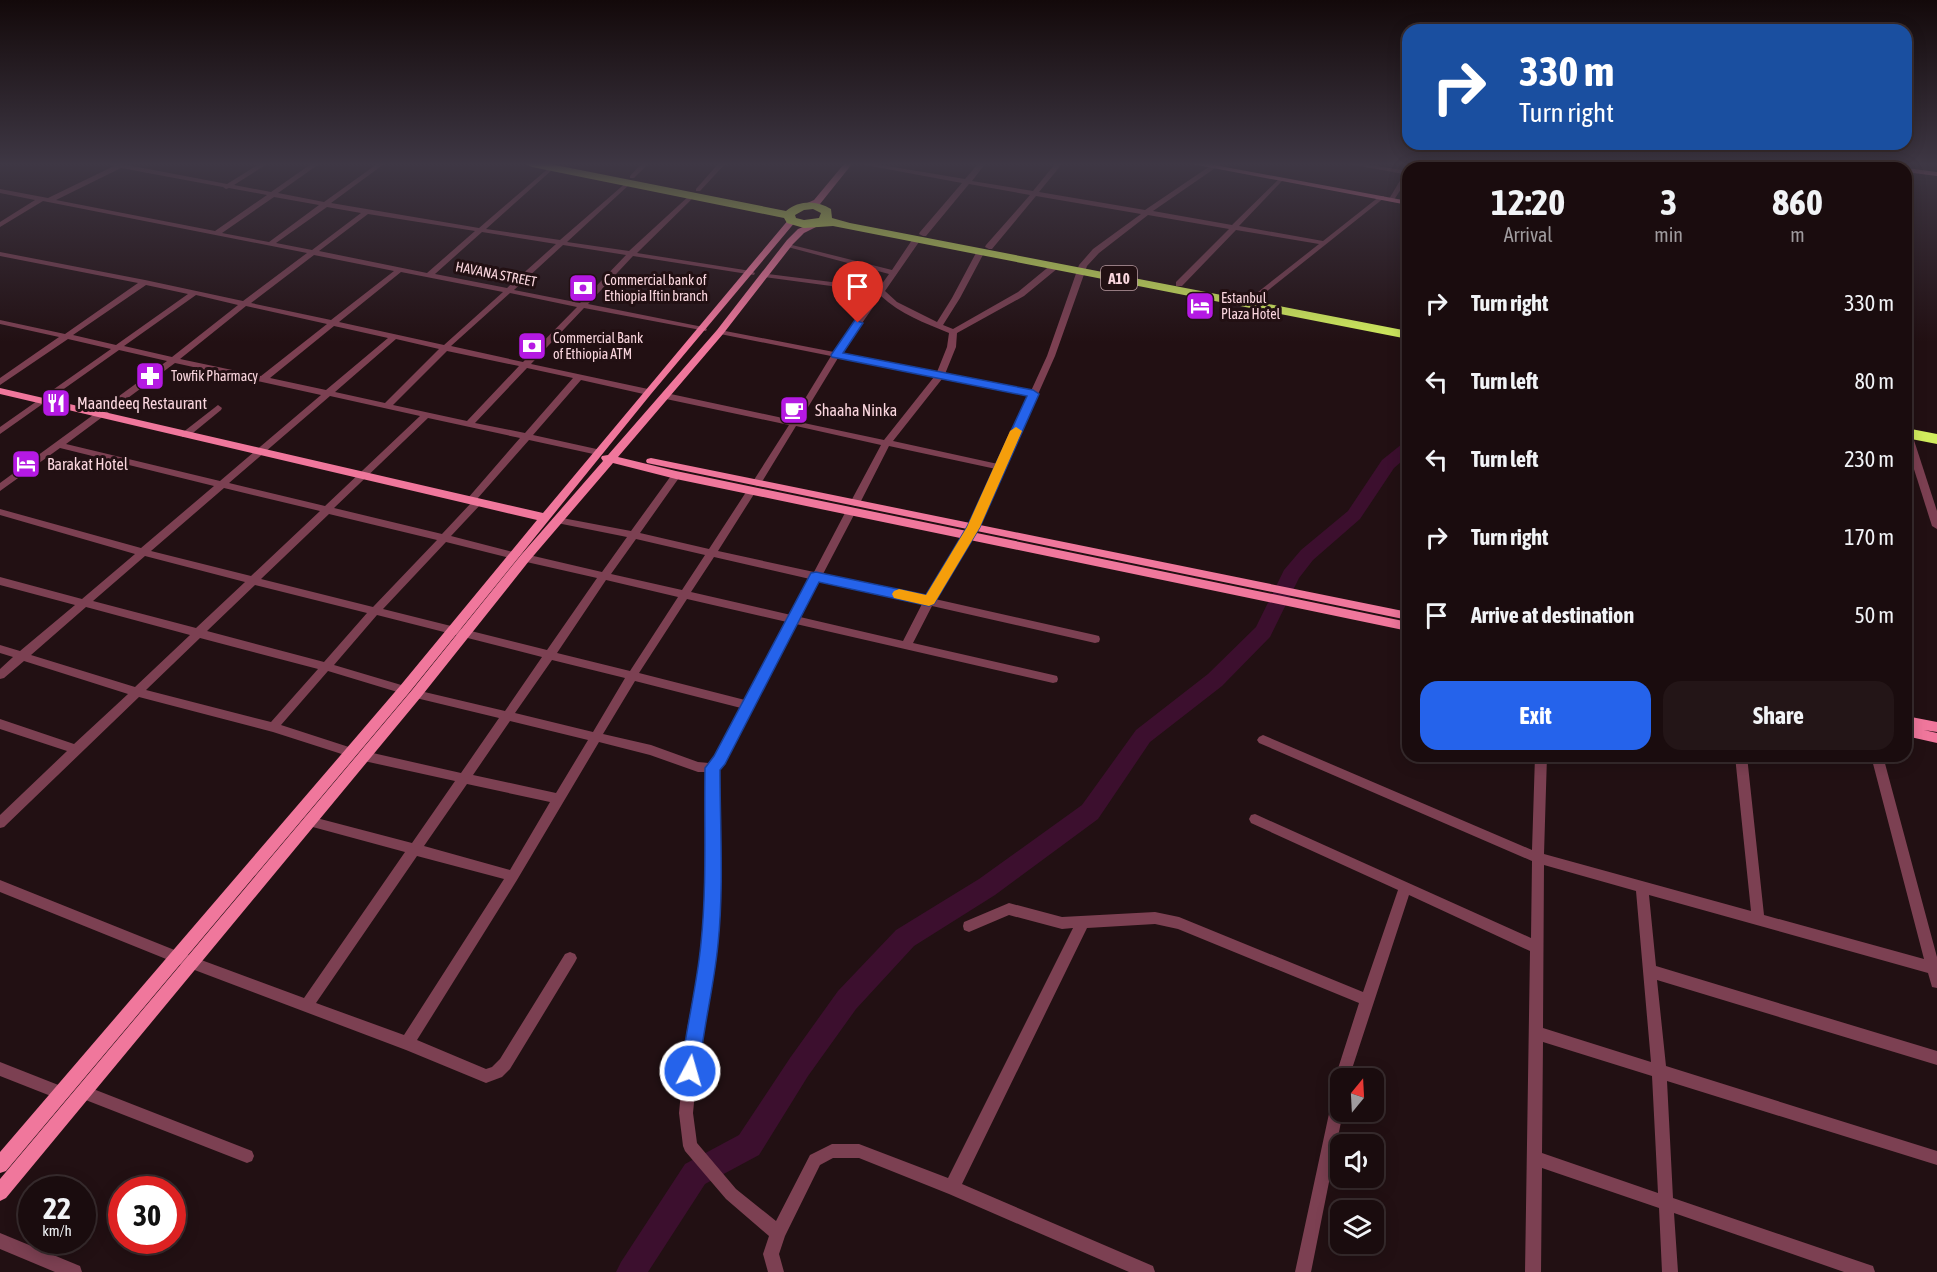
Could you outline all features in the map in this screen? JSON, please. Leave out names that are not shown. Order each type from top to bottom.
[{"type":"highway","name":"A10","points":[[850,223],[1402,330]]},
{"type":"highway","name":"A10","points":[[985,249],[1055,266],[1082,268],[1256,298],[1402,330]]},
{"type":"highway","points":[[1912,430],[1937,431]]},
{"type":"highway","points":[[1912,432],[1937,439]]},
{"type":"main road","points":[[0,1166],[176,957],[410,692],[520,556],[552,519],[613,457],[720,332],[790,223]]},
{"type":"main road","points":[[552,519],[598,452],[703,329],[801,231],[813,223]]},
{"type":"main road","points":[[0,391],[552,519]]},
{"type":"main road","points":[[598,452],[676,475],[754,487]]},
{"type":"main road","points":[[613,457],[1227,584],[1322,603],[1402,615]]},
{"type":"main road","points":[[1322,603],[1402,625]]},
{"type":"main road","points":[[1912,722],[1937,727]]},
{"type":"main road","points":[[1912,732],[1937,738]]},
{"type":"main road","points":[[0,1192],[309,821],[357,754]]},
{"type":"street","name":"HAVANA STREET","points":[[169,223],[703,329]]},
{"type":"street","points":[[217,233],[231,223]]},
{"type":"street","points":[[270,244],[297,223]]},
{"type":"street","points":[[0,488],[353,223]]},
{"type":"street","points":[[437,223],[757,274],[880,290],[900,308],[953,332]]},
{"type":"street","points":[[429,275],[485,223]]},
{"type":"street","points":[[388,405],[446,347],[582,223]]},
{"type":"street","points":[[470,423],[584,306],[632,253],[664,223]]},
{"type":"street","points":[[407,1042],[513,876],[632,676],[709,552],[754,487],[792,422],[892,272],[932,223]]},
{"type":"street","points":[[939,325],[985,249],[1008,223]]},
{"type":"street","points":[[906,646],[929,601],[971,531],[1051,356],[1082,268],[1096,251],[1132,223]]},
{"type":"street","points":[[1219,223],[1325,243]]},
{"type":"street","points":[[1179,284],[1239,223]]},
{"type":"street","points":[[1256,298],[1349,223]]},
{"type":"street","points":[[788,246],[892,272]]},
{"type":"street","points":[[0,254],[145,282],[648,392]]},
{"type":"street","points":[[953,332],[1021,294],[1055,266]]},
{"type":"street","points":[[262,380],[399,270]]},
{"type":"street","points":[[0,382],[145,282]]},
{"type":"street","points":[[0,431],[194,293]]},
{"type":"street","points":[[0,322],[598,452]]},
{"type":"street","points":[[720,332],[1033,394]]},
{"type":"street","points":[[778,1233],[731,1194],[690,1146],[687,1102],[694,1029],[710,945],[712,768],[719,760],[887,443],[939,375],[953,349],[953,332]]},
{"type":"street","points":[[0,675],[394,336]]},
{"type":"street","points":[[273,727],[443,538],[579,377]]},
{"type":"street","points":[[666,396],[1000,467]]},
{"type":"street","points":[[185,435],[218,408]]},
{"type":"street","points":[[0,823],[427,414]]},
{"type":"street","points":[[58,445],[603,576],[1053,679]]},
{"type":"street","points":[[1912,446],[1937,526]]},
{"type":"street","points":[[306,1006],[603,576],[676,475]]},
{"type":"street","points":[[0,512],[141,552],[748,705]]},
{"type":"street","points":[[552,519],[633,535],[1095,639]]},
{"type":"street","points":[[0,581],[328,667],[410,692],[506,717],[651,750],[699,767],[712,768]]},
{"type":"street","points":[[0,649],[137,692],[273,727],[357,754],[558,799]]},
{"type":"street","points":[[0,724],[77,750]]},
{"type":"street","points":[[1263,741],[1538,858],[1935,968]]},
{"type":"street","points":[[1533,1272],[1541,762]]},
{"type":"street","points":[[1742,762],[1758,919]]},
{"type":"street","points":[[1879,762],[1937,982]]},
{"type":"street","points":[[1255,819],[1538,948]]},
{"type":"street","points":[[309,821],[413,851],[513,876]]},
{"type":"street","points":[[0,886],[176,957],[407,1042],[486,1076],[492,1076],[505,1064],[570,958]]},
{"type":"street","points":[[1345,1068],[1405,887]]},
{"type":"street","points":[[1642,887],[1659,1071],[1670,1272]]},
{"type":"street","points":[[969,926],[1009,909],[1062,923],[1155,918],[1179,923],[1367,1000]]},
{"type":"street","points":[[952,1187],[1083,922]]},
{"type":"street","points":[[1650,971],[1937,1058]]},
{"type":"street","points":[[1538,1033],[1937,1158]]},
{"type":"street","points":[[0,1069],[61,1093]]},
{"type":"street","points":[[82,1092],[247,1156]]},
{"type":"street","points":[[1303,1272],[1334,1122]]},
{"type":"street","points":[[776,1272],[771,1254],[778,1233],[815,1160],[832,1151],[860,1151],[952,1187],[1148,1272]]},
{"type":"street","points":[[1535,1158],[1666,1205],[1867,1272]]},
{"type":"street","points":[[0,1241],[74,1272]]},
{"type":"waterway","points":[[631,1272],[695,1174],[749,1145],[799,1067],[847,1000],[905,938],[987,887],[1090,812],[1143,736],[1215,680],[1263,632],[1291,575],[1307,555],[1354,515],[1388,464],[1402,453]]},
{"type":"slow traffic","points":[[899,594],[929,601],[974,527],[1016,431]]},
{"type":"place","name":"Commercial bank of Ethiopia Iftin branch","points":[[583,288]]},
{"type":"place","name":"Estanbul Plaza Hotel","points":[[1200,306]]},
{"type":"place","name":"Commercial Bank of Ethiopia ATM","points":[[532,346]]},
{"type":"place","name":"Towfik Pharmacy","points":[[150,376]]},
{"type":"place","name":"Maandeeq Restaurant","points":[[56,403]]},
{"type":"place","name":"Shaaha Ninka","points":[[794,410]]},
{"type":"place","name":"Barakat Hotel","points":[[26,464]]},
{"type":"route","points":[[690,1071],[694,1029],[710,945],[712,768],[719,760],[816,577],[929,601],[974,527],[1033,394],[836,355],[858,323]]}]
